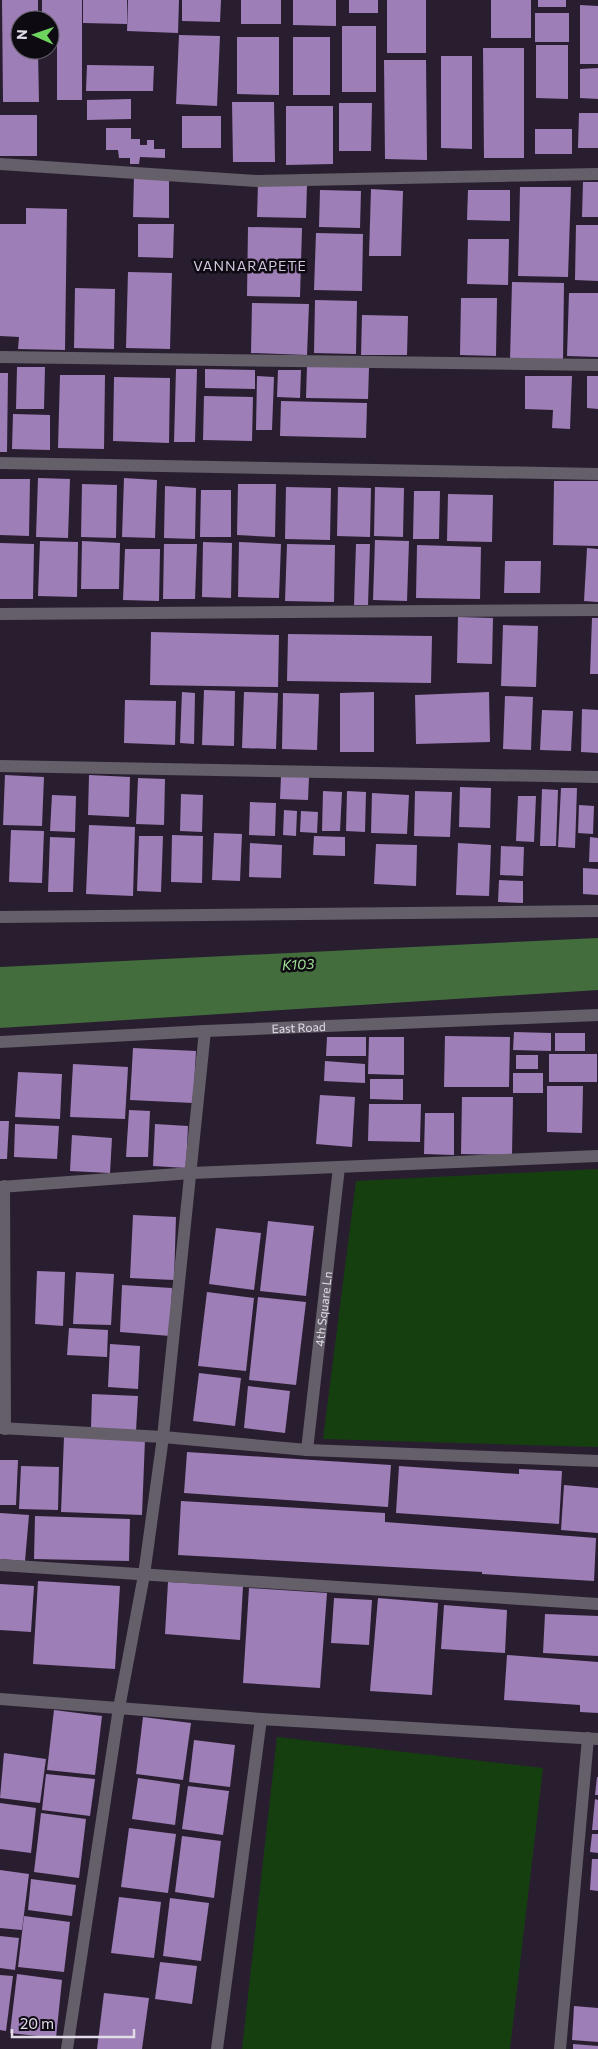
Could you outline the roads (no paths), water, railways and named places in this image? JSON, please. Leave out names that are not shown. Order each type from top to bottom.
[{"type":"street","points":[[0,164],[257,181],[598,174]]},
{"type":"street","points":[[0,357],[598,365]]},
{"type":"street","points":[[0,462],[598,474]]},
{"type":"street","points":[[0,614],[598,610]]},
{"type":"street","points":[[0,766],[598,777]]},
{"type":"street","points":[[0,916],[598,911]]},
{"type":"street","name":"East Road","points":[[0,1042],[205,1031],[598,1015]]},
{"type":"street","points":[[67,2049],[119,1708],[144,1575],[163,1437],[192,1173],[205,1031]]},
{"type":"street","points":[[598,1156],[192,1173],[2,1186],[3,1429],[163,1437],[307,1450],[598,1461]]},
{"type":"street","name":"4th Square Ln","points":[[307,1450],[339,1167]]},
{"type":"street","points":[[0,1566],[598,1604]]},
{"type":"street","points":[[0,1699],[261,1719],[593,1738],[560,2049]]},
{"type":"street","points":[[217,2049],[261,1719]]},
{"type":"water","name":"K103","points":[[598,938],[598,990],[0,1028],[0,967]]},
{"type":"district","name":"VANNARAPETE","points":[[250,265]]}]
